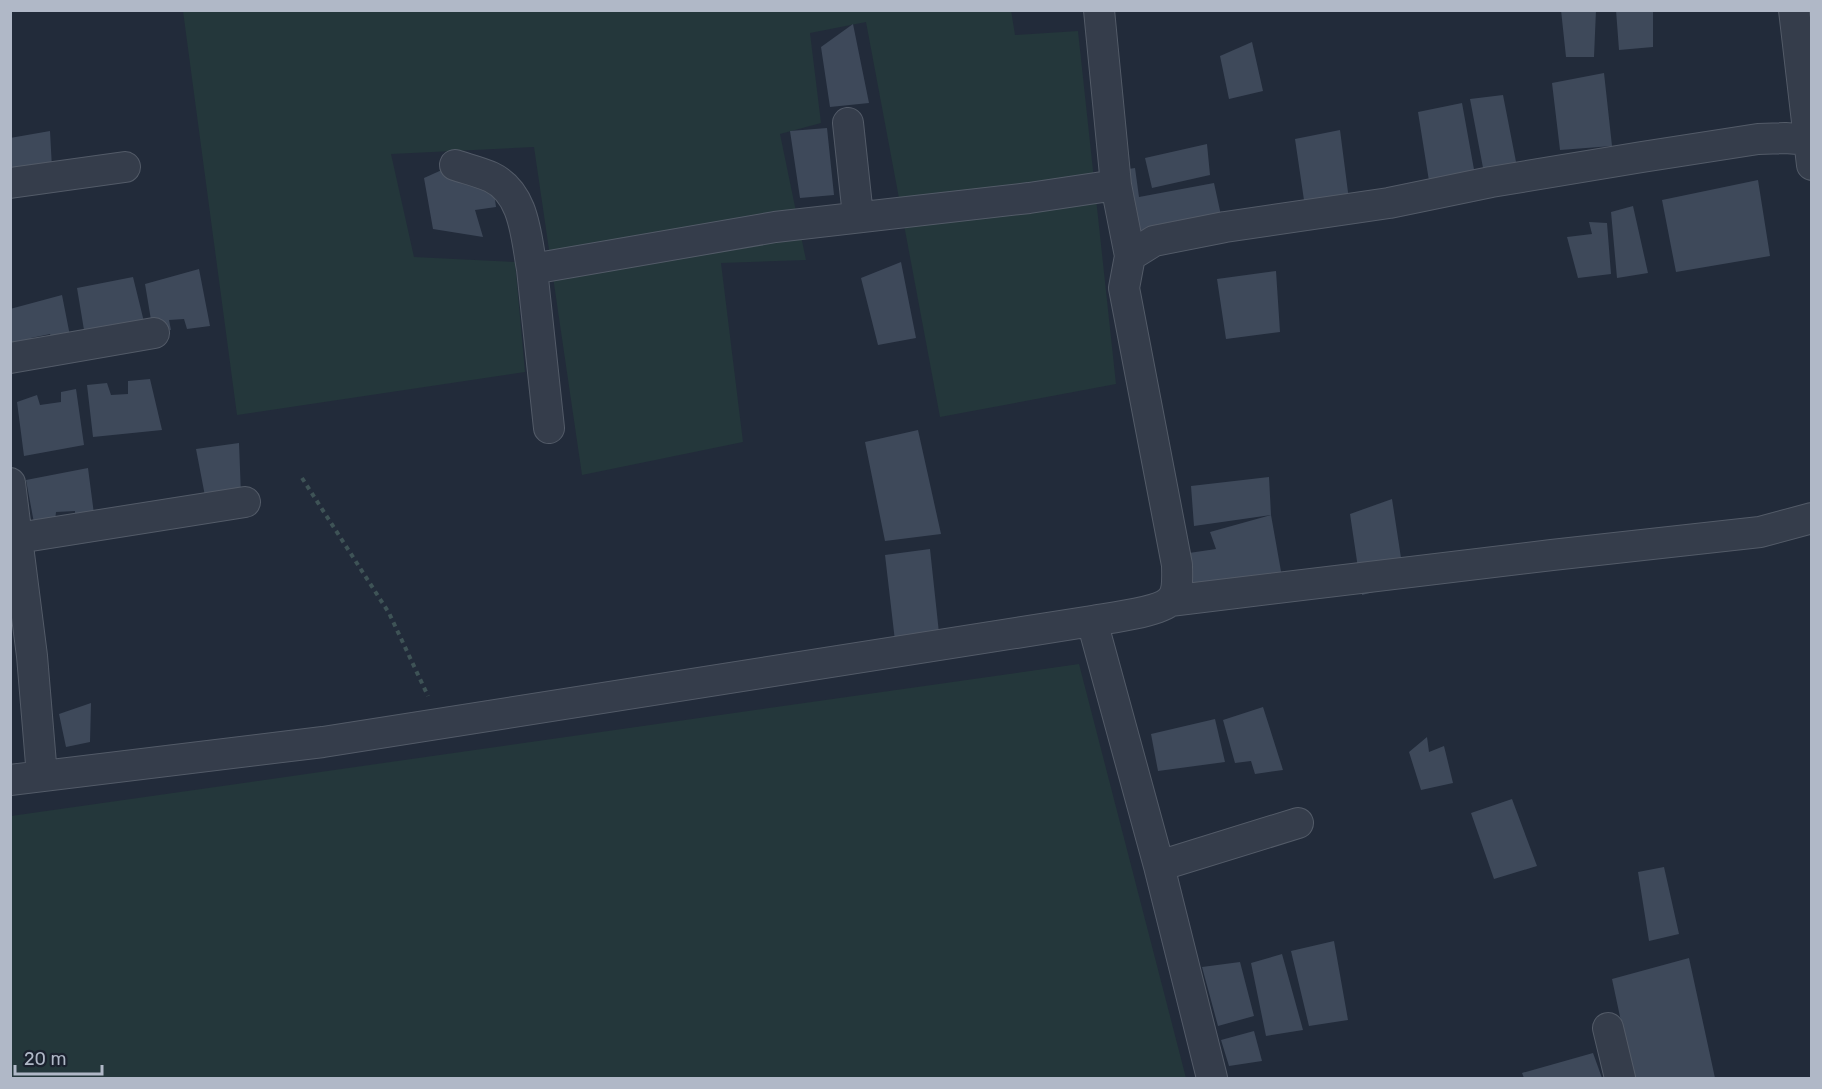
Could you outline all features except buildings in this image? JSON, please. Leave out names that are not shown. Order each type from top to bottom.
[{"type":"street","points":[[1099,10],[1116,185],[1130,256],[1124,288],[1177,565],[1177,586],[1170,601]]},
{"type":"street","points":[[1130,256],[1154,241],[1225,227],[1389,203],[1491,182],[1758,139],[1810,148],[1794,10]]},
{"type":"street","points":[[848,123],[858,216]]},
{"type":"street","points":[[455,165],[494,178],[513,198],[522,213],[532,269],[549,428]]},
{"type":"street","points":[[10,183],[125,167]]},
{"type":"street","points":[[532,269],[775,227],[1029,198],[1116,185]]},
{"type":"street","points":[[10,358],[154,333]]},
{"type":"street","points":[[10,483],[32,656],[42,776]]},
{"type":"street","points":[[18,538],[245,502]]},
{"type":"street","points":[[10,780],[323,742],[441,724],[1092,621],[1158,608],[1170,601],[1760,532],[1812,518]]},
{"type":"street","points":[[1092,621],[1159,866],[1212,1078]]},
{"type":"street","points":[[1159,866],[1298,823]]},
{"type":"street","points":[[1608,1028],[1620,1078]]},
{"type":"path","points":[[302,478],[389,613],[441,724]]},
{"type":"green space","points":[[1011,10],[1015,35],[1078,31],[1116,384],[940,417],[866,22],[810,33],[821,123],[780,134],[806,260],[721,263],[743,442],[582,475],[534,147],[391,154],[414,257],[515,262],[525,372],[237,415],[183,11]]},
{"type":"green space","points":[[1079,664],[1186,1078],[11,1078],[11,816]]}]
